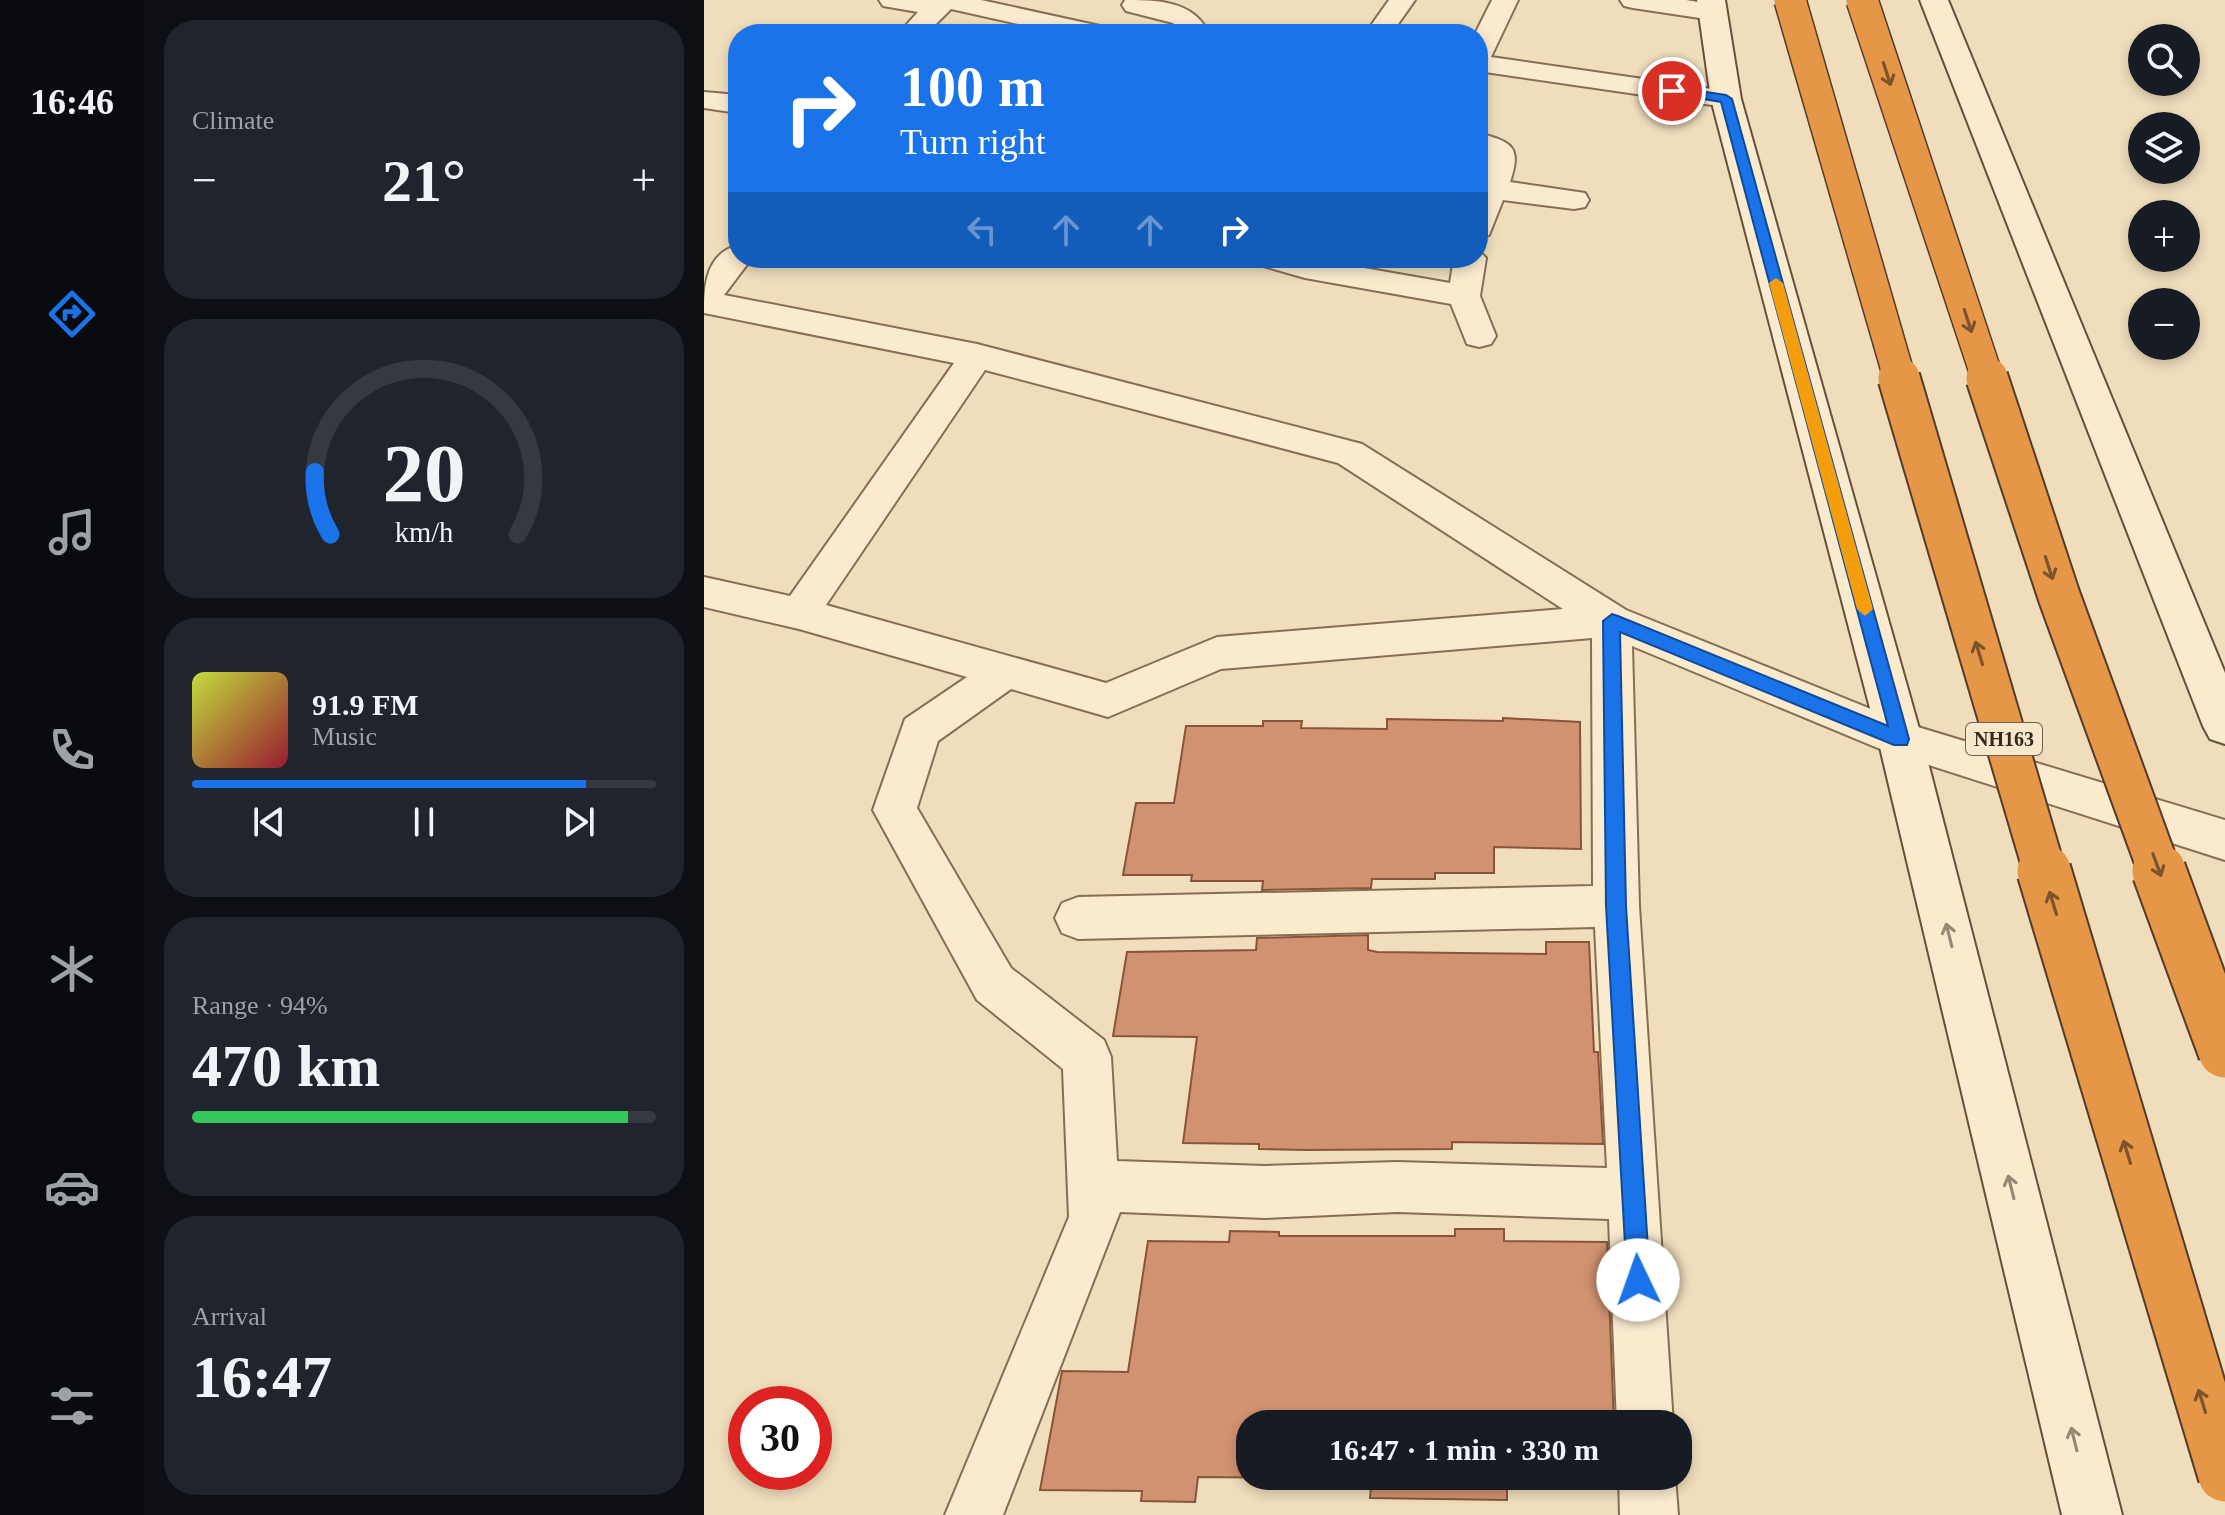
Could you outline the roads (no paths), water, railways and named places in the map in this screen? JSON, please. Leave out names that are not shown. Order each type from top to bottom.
[{"type":"highway","name":"NH163","points":[[1790,0],[1971,626],[2225,1475]]},
{"type":"highway","points":[[1862,0],[2059,596],[2225,1051]]},
{"type":"main road","points":[[1934,0],[2225,726]]},
{"type":"main road","points":[[1712,6],[1726,99],[1900,739],[2092,1515]]},
{"type":"street","points":[[892,0],[1017,8],[1067,24]]},
{"type":"street","points":[[1385,24],[1402,0]]},
{"type":"street","points":[[1488,35],[1505,0]]},
{"type":"street","points":[[1633,0],[1712,6]]},
{"type":"street","points":[[1117,24],[1137,2],[1182,17],[1190,24]]},
{"type":"street","points":[[921,24],[943,3]]},
{"type":"street","points":[[1488,64],[1726,99]]},
{"type":"street","points":[[704,100],[728,103]]},
{"type":"street","points":[[1488,146],[1501,151],[1501,164],[1488,184]]},
{"type":"street","points":[[1488,189],[1574,200]]},
{"type":"street","points":[[728,268],[704,300],[977,356],[1349,453],[1612,621],[1900,739],[2225,840]]},
{"type":"street","points":[[1332,268],[1464,296]]},
{"type":"street","points":[[1468,268],[1464,296],[1479,336]]},
{"type":"street","points":[[799,613],[977,356]]},
{"type":"street","points":[[704,592],[799,613],[1108,700],[1217,653],[1612,621]]},
{"type":"street","points":[[1612,621],[1616,906],[1644,1410]]},
{"type":"street","points":[[974,1515],[1095,1217],[1087,1057],[994,984],[895,810],[920,731],[1006,671]]},
{"type":"street","points":[[1078,918],[1616,906]]},
{"type":"street","points":[[1093,1185],[1265,1192],[1397,1187],[1634,1194]]},
{"type":"street","points":[[1648,1490],[1649,1515]]}]
